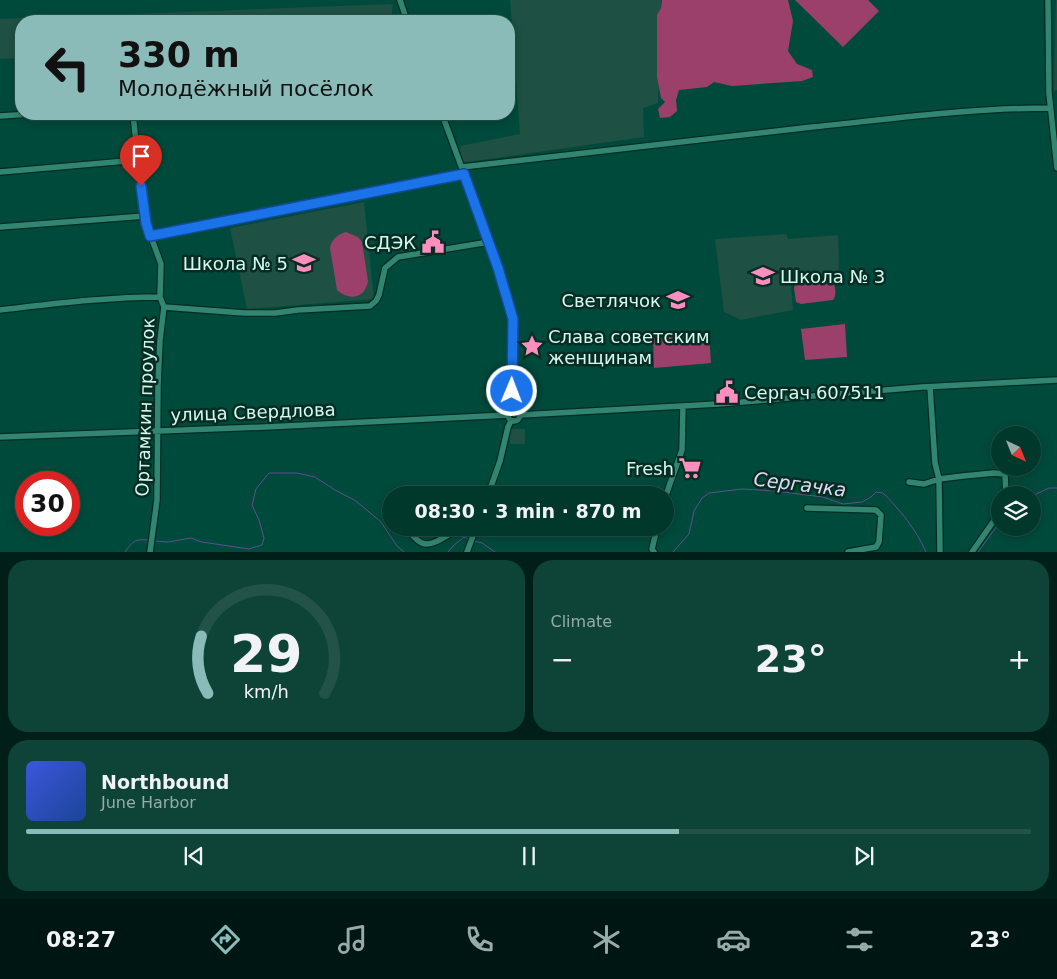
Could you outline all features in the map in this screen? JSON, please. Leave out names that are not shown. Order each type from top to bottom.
[{"type":"street","points":[[400,0],[405,15]]},
{"type":"street","points":[[1048,0],[1050,108],[1057,168]]},
{"type":"street","points":[[462,167],[900,118],[985,110],[1050,108]]},
{"type":"street","points":[[0,116],[15,115]]},
{"type":"street","name":"Ортамкин проулок","points":[[134,120],[146,223],[161,264],[160,297],[164,306],[159,367],[157,500],[151,549]]},
{"type":"street","points":[[444,120],[490,242],[513,319],[512,409],[509,411],[508,427],[500,461],[491,486]]},
{"type":"street","points":[[0,172],[138,160]]},
{"type":"street","points":[[150,236],[464,174]]},
{"type":"street","points":[[0,227],[145,216]]},
{"type":"street","points":[[164,306],[244,314],[370,306],[379,295],[385,268],[398,256],[490,242]]},
{"type":"street","points":[[0,310],[130,297],[160,297]]},
{"type":"street","points":[[520,415],[718,404],[930,387],[1057,380]]},
{"type":"street","points":[[930,387],[935,463],[939,479],[940,552]]},
{"type":"street","points":[[669,486],[682,450],[684,406]]},
{"type":"street","points":[[512,409],[516,409],[520,415]]},
{"type":"street","points":[[509,418],[515,421],[519,419],[520,415]]},
{"type":"street","name":"улица Свердлова","points":[[0,437],[509,418]]},
{"type":"street","points":[[909,482],[924,484],[939,479],[994,473],[1005,474],[1006,486]]},
{"type":"street","points":[[807,508],[876,510],[881,515],[880,542],[876,547],[848,552]]},
{"type":"street","points":[[972,552],[991,525]]},
{"type":"street","points":[[413,536],[423,544],[430,545],[445,536]]},
{"type":"street","points":[[467,552],[473,536]]},
{"type":"street","points":[[654,552],[652,549],[655,536]]},
{"type":"shaded area","points":[[510,0],[661,0],[658,103],[643,108],[644,137],[460,163],[460,146],[520,134],[515,67],[515,15],[511,15]]},
{"type":"shaded area","points":[[662,0],[788,0],[793,21],[788,51],[797,64],[812,70],[813,77],[802,81],[732,86],[714,82],[707,87],[679,90],[676,100],[677,111],[670,117],[660,118],[658,109],[665,102],[661,98],[657,77],[657,15],[661,8]]},
{"type":"shaded area","points":[[795,0],[868,0],[879,11],[843,47]]},
{"type":"shaded area","points":[[1056,0],[1057,90],[1054,91]]},
{"type":"shaded area","points":[[393,4],[392,15],[105,15]]},
{"type":"shaded area","points":[[15,18],[15,58],[0,59],[0,19]]},
{"type":"shaded area","name":"Школа № 5","points":[[364,202],[374,299],[247,309],[230,228]]},
{"type":"shaded area","points":[[346,232],[358,237],[362,242],[368,281],[364,292],[351,297],[337,290],[330,248],[335,238]]},
{"type":"shaded area","name":"Школа № 3","points":[[786,234],[788,239],[838,235],[839,273],[817,275],[815,270],[807,272],[807,277],[795,278],[791,284],[793,310],[741,320],[724,312],[715,239]]},
{"type":"shaded area","points":[[830,280],[834,284],[835,289],[833,300],[801,304],[796,302],[795,285]]},
{"type":"shaded area","points":[[845,324],[847,357],[805,360],[801,329]]},
{"type":"shaded area","points":[[709,334],[711,363],[654,368],[653,338]]},
{"type":"shaded area","points":[[510,429],[525,429],[525,444],[510,444]]},
{"type":"waterway","name":"Сергачка","points":[[154,541],[168,542],[191,538],[202,542],[249,549],[262,545],[264,538],[252,505],[256,489],[269,473],[297,473],[315,477],[356,501],[381,522],[397,546],[404,552]]},
{"type":"waterway","name":"Сергачка","points":[[1041,492],[1049,488],[1057,488]]},
{"type":"waterway","name":"Сергачка","points":[[673,552],[689,534],[694,511],[702,498],[709,493],[742,489],[823,497],[843,504],[862,502],[876,492],[883,493],[907,520],[926,552]]},
{"type":"waterway","name":"Сергачка","points":[[978,552],[991,534]]},
{"type":"waterway","name":"Сергачка","points":[[448,552],[464,537],[470,540]]},
{"type":"waterway","name":"Сергачка","points":[[125,552],[135,541],[150,540]]},
{"type":"waterway","name":"Сергачка","points":[[474,541],[482,543],[495,552]]},
{"type":"place","name":"СДЭК","points":[[433,242]]},
{"type":"place","name":"Школа № 5","points":[[304,263]]},
{"type":"place","name":"Школа № 3","points":[[763,276]]},
{"type":"place","name":"Светлячок","points":[[678,300]]},
{"type":"place","name":"Слава советским женщинам","points":[[532,346]]},
{"type":"place","name":"Сергач 607511","points":[[727,392]]},
{"type":"place","name":"Fresh","points":[[690,468]]},
{"type":"route","points":[[141,186],[146,223],[150,236],[464,174],[490,242],[513,319],[512,391]]}]
